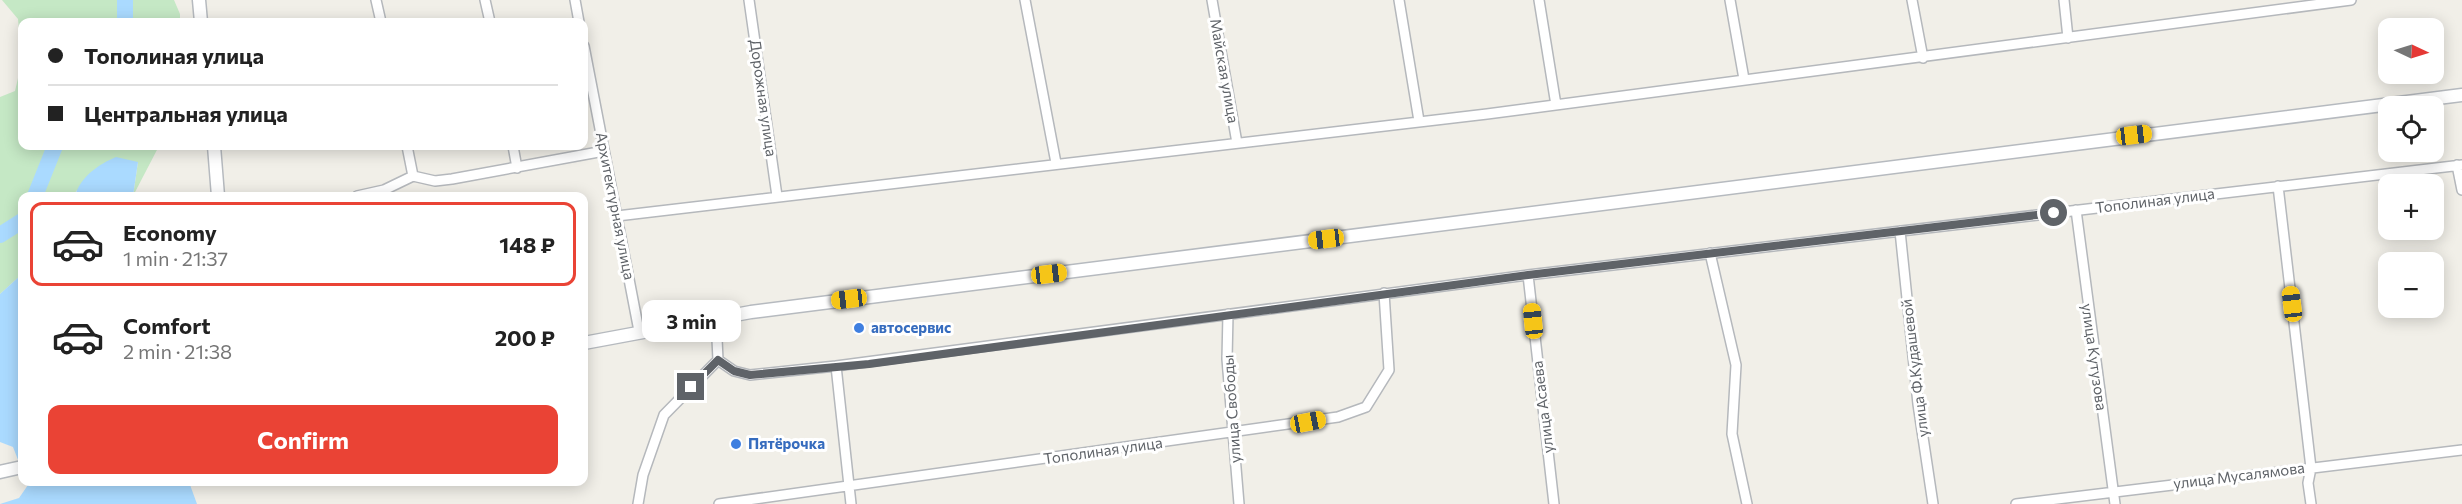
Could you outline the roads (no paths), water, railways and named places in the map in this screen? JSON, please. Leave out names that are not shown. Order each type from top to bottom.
[{"type":"main road","points":[[199,0],[201,18]]},
{"type":"main road","points":[[588,342],[716,318],[2462,94]]},
{"type":"main road","points":[[214,150],[218,192]]},
{"type":"main road","points":[[1,471],[18,468]]},
{"type":"street","points":[[376,0],[380,18]]},
{"type":"street","points":[[485,0],[489,18]]},
{"type":"street","points":[[575,0],[578,18]]},
{"type":"street","name":"Дорожная улица","points":[[749,0],[777,196]]},
{"type":"street","points":[[1025,0],[1056,162]]},
{"type":"street","name":"Майская улица","points":[[1212,0],[1237,143]]},
{"type":"street","points":[[1400,0],[1419,121]]},
{"type":"street","points":[[1539,0],[1556,105]]},
{"type":"street","points":[[1730,0],[1744,79]]},
{"type":"street","points":[[1912,0],[1923,58]]},
{"type":"street","points":[[2064,0],[2068,38]]},
{"type":"street","points":[[2252,0],[2252,11]]},
{"type":"street","points":[[617,216],[1056,162],[1556,105],[1744,79],[1923,58],[2252,11],[2351,0]]},
{"type":"street","name":"Архитектурная улица","points":[[588,67],[639,331]]},
{"type":"street","points":[[408,150],[413,176]]},
{"type":"street","points":[[514,150],[517,168]]},
{"type":"street","points":[[375,192],[413,176],[435,181],[452,180],[604,151]]},
{"type":"street","points":[[2459,165],[2462,190]]},
{"type":"street","name":"Тополиная улица","points":[[718,360],[734,371],[750,375],[836,366],[1528,275],[2459,165]]},
{"type":"street","points":[[2278,186],[2311,468],[2308,483],[2311,504]]},
{"type":"street","name":"улица Кутузова","points":[[2076,210],[2115,504]]},
{"type":"street","name":"улица Ф.Кудашевой","points":[[1900,231],[1918,404],[1933,504]]},
{"type":"street","points":[[1710,253],[1736,365],[1732,434],[1748,504]]},
{"type":"street","name":"улица Асаева","points":[[1528,275],[1554,504]]},
{"type":"street","name":"Тополиная улица","points":[[719,504],[1233,433],[1328,418],[1366,407],[1389,370],[1384,293]]},
{"type":"street","name":"улица Свободы","points":[[1228,314],[1227,359],[1239,504]]},
{"type":"street","points":[[638,504],[643,476],[664,415],[718,360],[716,318]]},
{"type":"street","points":[[836,366],[851,504]]},
{"type":"street","name":"улица Мусалямова","points":[[2016,504],[2462,450]]},
{"type":"water","points":[[116,157],[138,162],[134,192],[77,192],[86,177],[103,163]]},
{"type":"water","points":[[18,278],[18,460],[13,447],[0,442],[0,294]]},
{"type":"water","points":[[27,486],[190,486],[197,504],[0,504],[19,498]]},
{"type":"waterway","points":[[125,0],[125,18]]},
{"type":"waterway","points":[[37,192],[53,150]]},
{"type":"waterway","points":[[0,235],[18,224]]},
{"type":"place","name":"автосервис","points":[[859,328]]},
{"type":"place","name":"Пятёрочка","points":[[736,444]]}]
